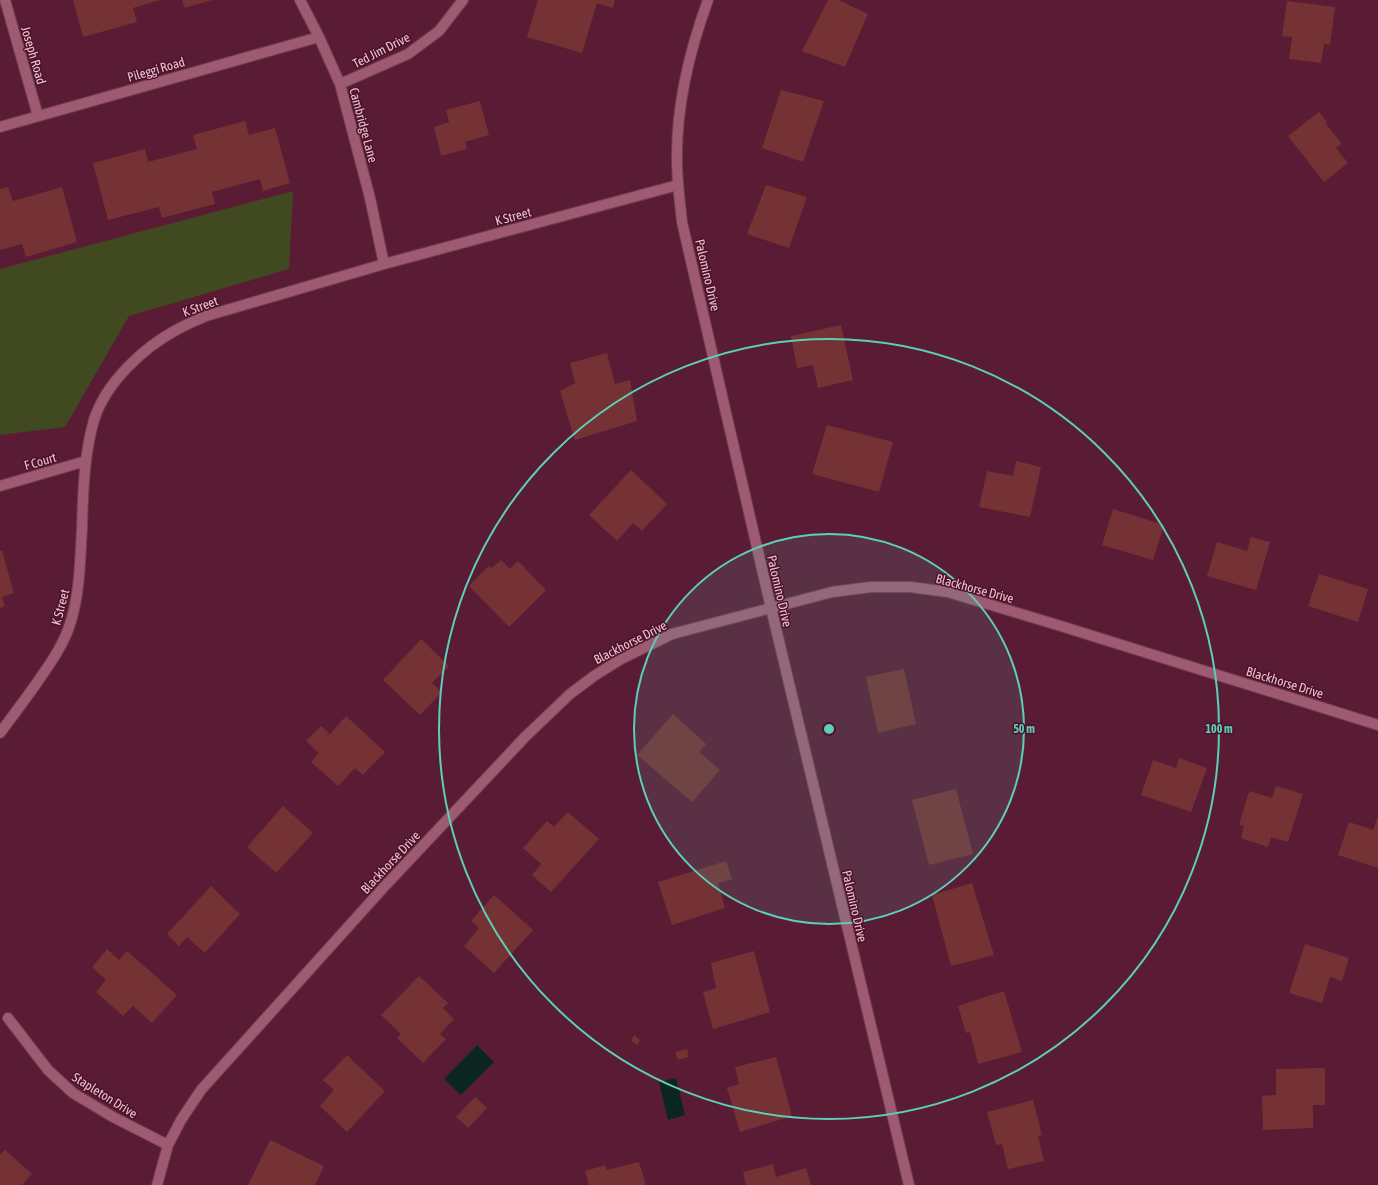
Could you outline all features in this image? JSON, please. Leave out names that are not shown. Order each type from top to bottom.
[{"type":"street","name":"Joseph Road","points":[[5,0],[38,116]]},
{"type":"street","name":"Cambridge Lane","points":[[300,0],[319,37],[340,84],[370,198],[384,264]]},
{"type":"street","name":"Ted Jim Drive","points":[[340,84],[408,54],[439,31],[463,0]]},
{"type":"street","name":"Palomino Drive","points":[[708,0],[699,25],[682,90],[678,124],[676,162],[682,222],[771,608],[909,1185]]},
{"type":"street","name":"Pileggi Road","points":[[0,127],[319,37]]},
{"type":"street","name":"K Street","points":[[0,733],[54,659],[71,622],[80,583],[82,514],[86,461],[88,445],[95,419],[104,399],[122,371],[153,344],[178,328],[206,316],[384,264],[678,185]]},
{"type":"street","name":"F Court","points":[[0,486],[86,461]]},
{"type":"street","name":"Blackhorse Drive","points":[[157,1185],[168,1145],[181,1120],[201,1090],[384,887],[520,743],[570,694],[594,676],[621,659],[672,634],[832,592],[871,586],[910,587],[948,592],[1378,725]]},
{"type":"street","name":"Stapleton Drive","points":[[8,1018],[48,1070],[73,1093],[113,1117],[168,1145]]},
{"type":"green space","points":[[293,191],[289,269],[129,316],[65,427],[0,435],[0,269]]},
{"type":"shaded area","points":[[477,1045],[494,1062],[461,1095],[444,1079]]},
{"type":"shaded area","points":[[676,1078],[685,1115],[668,1120],[659,1082]]},
{"type":"building","points":[[73,0],[160,0],[133,8],[137,22],[83,37]]},
{"type":"building","points":[[182,0],[212,0],[185,8]]},
{"type":"building","points":[[538,0],[615,0],[613,8],[597,3],[582,53],[527,37]]},
{"type":"building","points":[[828,0],[839,0],[868,14],[845,67],[802,51]]},
{"type":"building","points":[[1287,1],[1335,7],[1330,45],[1324,44],[1321,63],[1289,59],[1292,37],[1282,36]]},
{"type":"building","points":[[781,90],[824,101],[803,162],[762,148]]},
{"type":"building","points":[[480,101],[489,135],[465,142],[467,149],[441,156],[434,127],[449,122],[446,110]]},
{"type":"building","points":[[1319,112],[1327,122],[1326,124],[1342,144],[1336,148],[1348,163],[1324,182],[1288,136]]},
{"type":"building","points":[[245,121],[249,135],[275,128],[290,183],[263,191],[260,179],[212,192],[215,204],[162,218],[159,207],[108,220],[93,163],[145,149],[148,162],[197,149],[193,135]]},
{"type":"building","points":[[766,185],[807,197],[789,248],[747,234]]},
{"type":"building","points":[[8,187],[13,201],[62,187],[77,242],[26,257],[22,244],[0,250],[0,189]]},
{"type":"building","points":[[841,325],[853,380],[818,388],[813,365],[797,368],[791,336]]},
{"type":"building","points":[[607,353],[615,384],[630,380],[637,421],[575,440],[560,391],[575,383],[570,363]]},
{"type":"building","points":[[827,425],[893,442],[879,492],[812,474]]},
{"type":"building","points":[[1016,461],[1041,467],[1030,517],[979,507],[987,471],[1013,476]]},
{"type":"building","points":[[631,470],[667,504],[642,531],[633,523],[617,541],[589,515]]},
{"type":"building","points":[[1113,509],[1164,525],[1153,560],[1102,545]]},
{"type":"building","points":[[1251,537],[1270,542],[1256,590],[1207,576],[1217,542],[1247,551]]},
{"type":"building","points":[[0,551],[2,551],[14,593],[2,597],[5,606],[0,608]]},
{"type":"building","points":[[501,560],[510,569],[518,561],[546,590],[509,627],[469,586],[489,566],[492,568]]},
{"type":"building","points":[[1319,574],[1368,589],[1358,622],[1308,606]]},
{"type":"building","points":[[421,639],[449,666],[432,683],[442,692],[420,715],[383,680]]},
{"type":"building","points":[[904,669],[916,724],[878,733],[866,677]]},
{"type":"building","points":[[673,714],[706,744],[699,752],[720,770],[692,802],[637,755]]},
{"type":"building","points":[[346,716],[385,752],[363,775],[355,768],[338,786],[311,762],[319,753],[306,741],[321,726],[330,734]]},
{"type":"building","points":[[1179,758],[1207,768],[1191,812],[1141,795],[1153,760],[1176,768]]},
{"type":"building","points":[[1276,786],[1303,794],[1288,842],[1271,837],[1268,847],[1241,838],[1244,826],[1239,825],[1249,791],[1272,798]]},
{"type":"building","points":[[956,789],[973,854],[929,865],[912,800]]},
{"type":"building","points":[[283,806],[313,833],[276,873],[247,847]]},
{"type":"building","points":[[568,812],[599,839],[551,892],[532,875],[541,864],[523,848],[547,821],[554,827]]},
{"type":"building","points":[[1377,818],[1378,868],[1338,855],[1349,822],[1373,830]]},
{"type":"building","points":[[726,861],[732,879],[718,883],[725,908],[672,925],[658,882]]},
{"type":"building","points":[[972,883],[994,955],[951,966],[932,895]]},
{"type":"building","points":[[211,886],[240,914],[205,953],[187,937],[179,946],[167,934]]},
{"type":"building","points":[[494,895],[533,930],[494,973],[464,946],[479,928],[471,921]]},
{"type":"building","points":[[1305,944],[1349,958],[1342,981],[1330,977],[1322,1003],[1289,993]]},
{"type":"building","points":[[107,949],[119,960],[127,951],[177,995],[152,1023],[133,1006],[123,1016],[96,992],[106,980],[92,967]]},
{"type":"building","points":[[754,951],[770,1012],[713,1029],[703,992],[716,988],[711,963]]},
{"type":"building","points":[[419,976],[448,1003],[443,1008],[454,1019],[440,1034],[446,1039],[423,1063],[397,1038],[401,1034],[381,1015]]},
{"type":"building","points":[[1004,991],[1022,1052],[978,1064],[970,1032],[966,1033],[958,1006]]},
{"type":"building","points":[[634,1035],[640,1040],[637,1045],[631,1041]]},
{"type":"building","points":[[687,1049],[689,1057],[678,1060],[675,1052]]},
{"type":"building","points":[[347,1055],[385,1091],[347,1132],[320,1106],[334,1090],[323,1080]]},
{"type":"building","points":[[776,1057],[792,1116],[740,1132],[727,1088],[739,1084],[735,1067]]},
{"type":"building","points":[[1325,1068],[1325,1105],[1313,1105],[1313,1128],[1263,1130],[1262,1096],[1276,1095],[1276,1069]]},
{"type":"building","points":[[475,1097],[487,1108],[468,1128],[456,1117]]},
{"type":"building","points":[[1033,1100],[1042,1135],[1038,1136],[1044,1161],[1008,1169],[1002,1144],[996,1145],[987,1112]]},
{"type":"building","points":[[270,1140],[324,1166],[315,1185],[248,1185]]},
{"type":"building","points":[[5,1150],[32,1174],[22,1185],[0,1185],[0,1155]]},
{"type":"building","points":[[639,1162],[646,1185],[589,1185],[585,1171],[605,1165],[607,1170]]},
{"type":"building","points":[[773,1164],[776,1177],[806,1168],[811,1185],[746,1185],[743,1172]]}]
